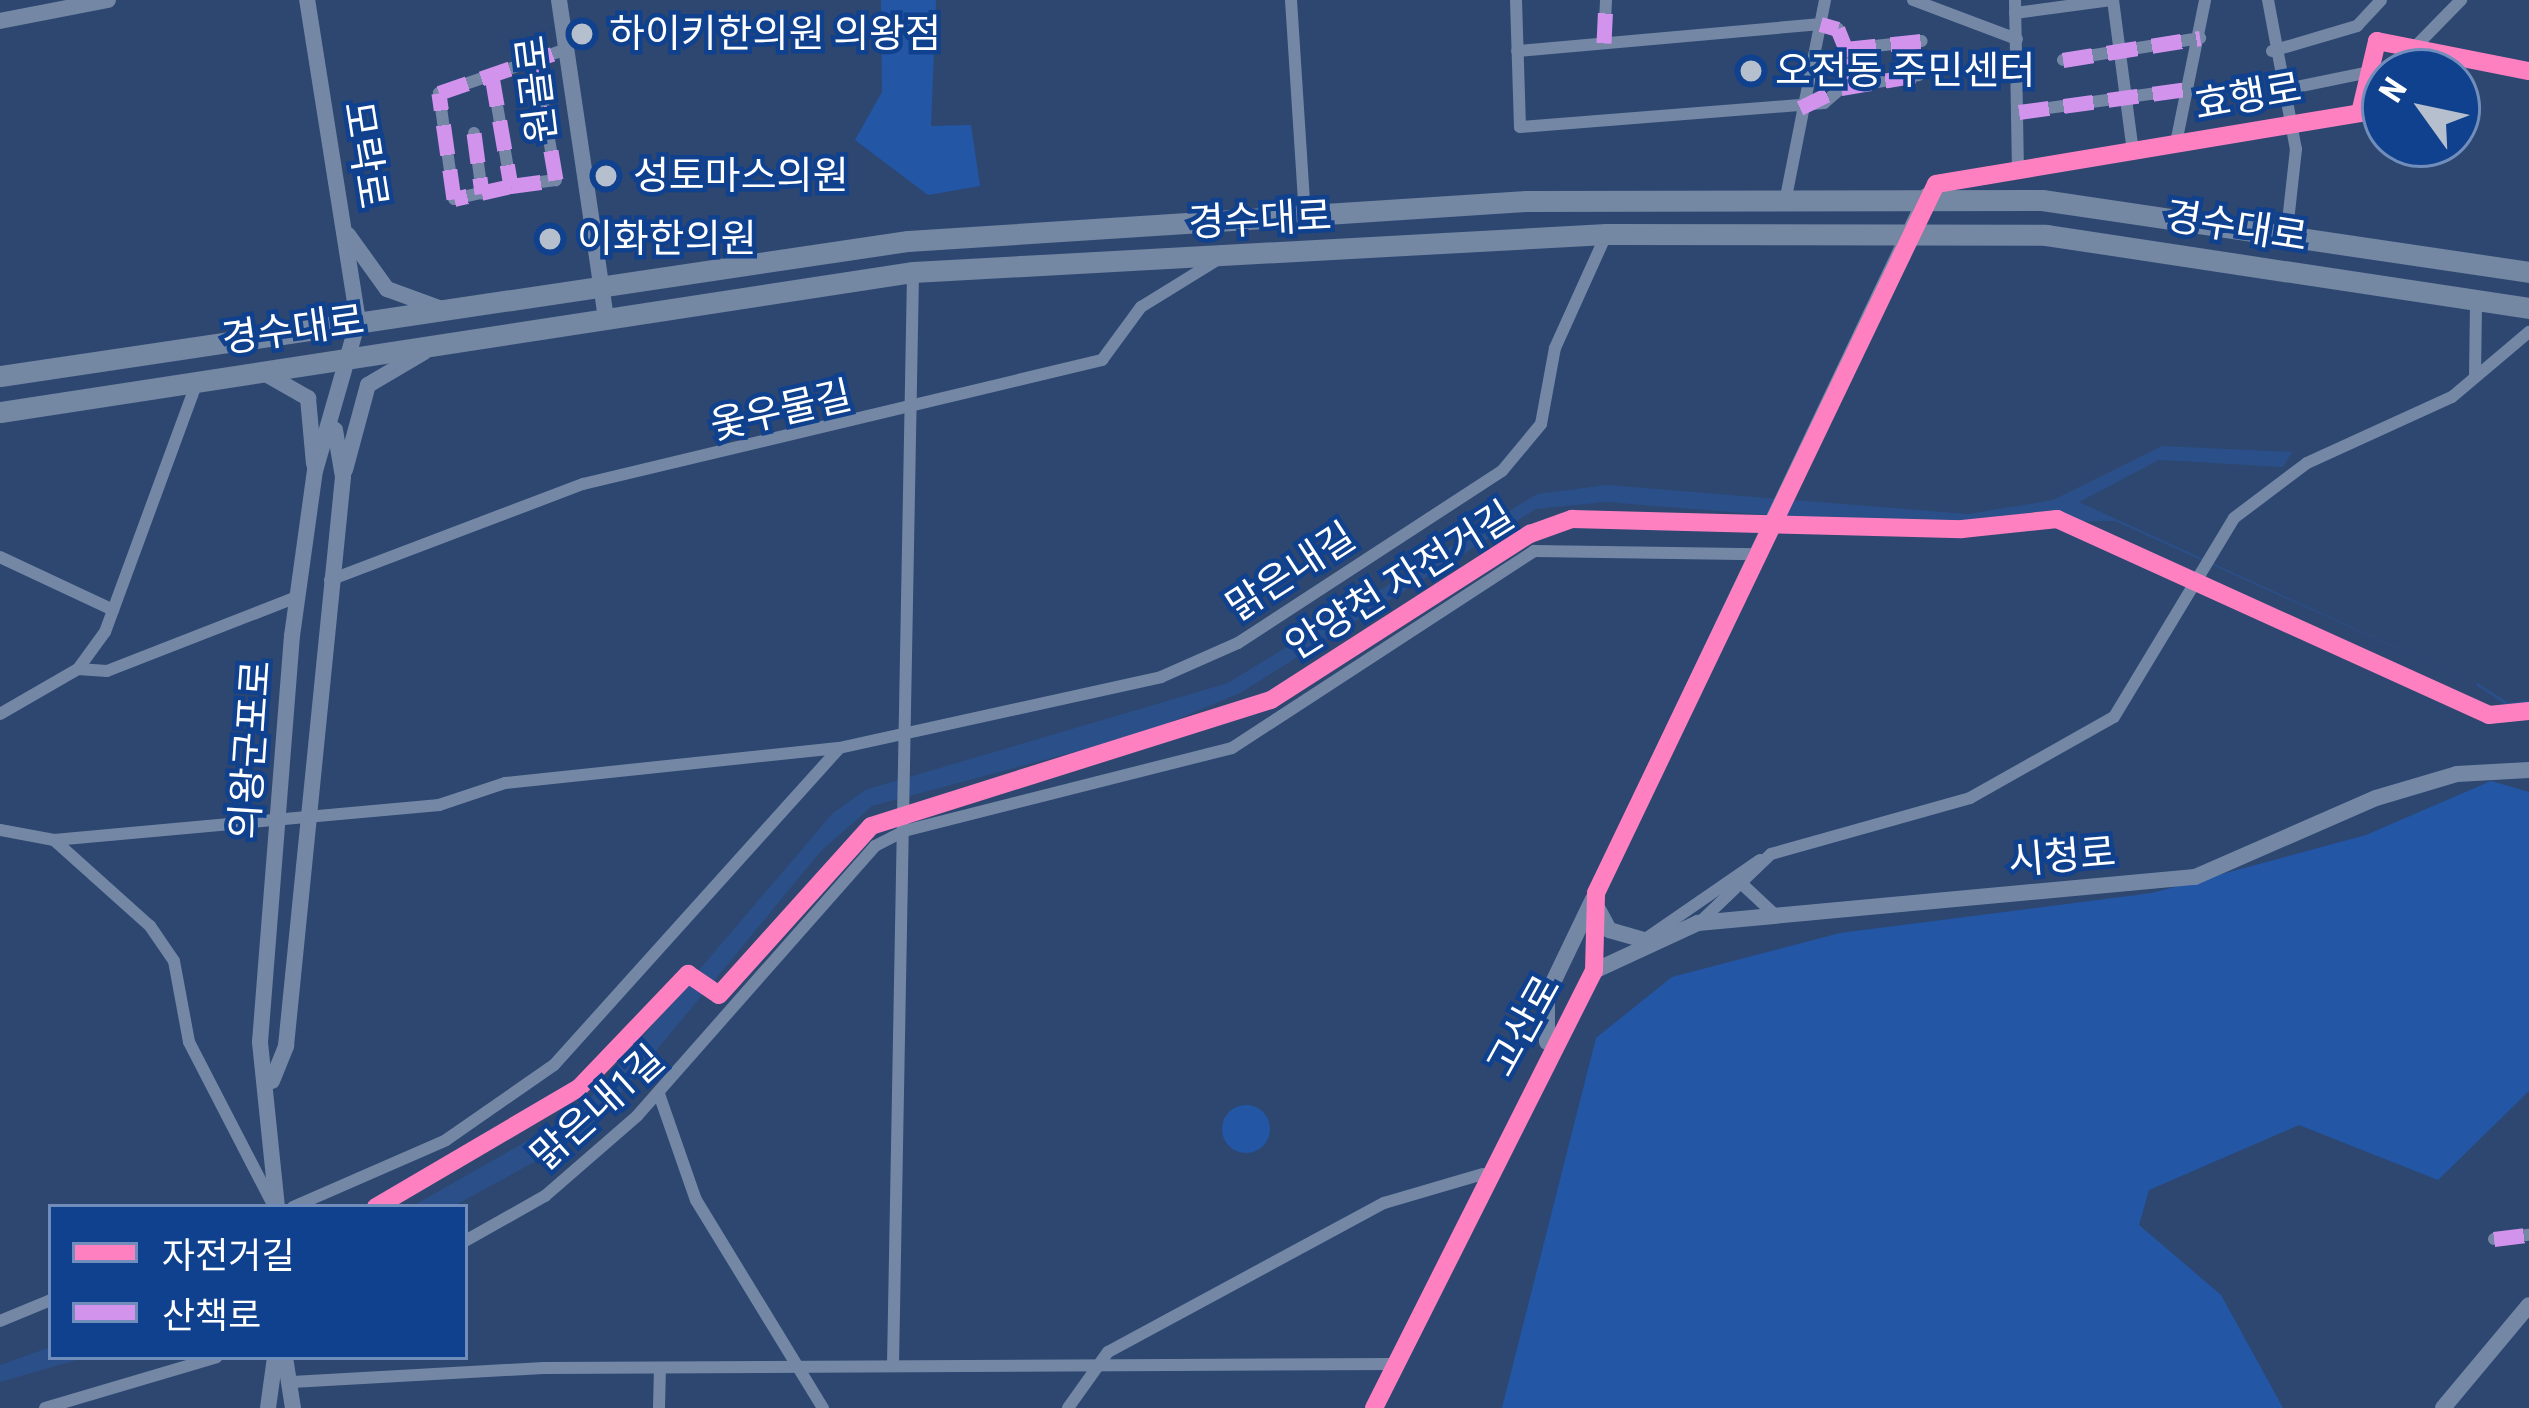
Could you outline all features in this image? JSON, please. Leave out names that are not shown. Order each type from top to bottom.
[{"type":"main road","name":"경수대로","points":[[0,376],[908,241],[1787,192],[1928,195],[2287,231],[2529,272]]},
{"type":"main road","name":"경수대로","points":[[0,412],[355,359],[605,312],[913,272],[1218,259],[1606,234],[1911,227],[2046,235],[2529,308]]},
{"type":"street","points":[[0,21],[108,0]]},
{"type":"street","name":"모락로","points":[[307,0],[358,321],[355,359]]},
{"type":"street","name":"원골로","points":[[560,0],[605,312]]},
{"type":"street","points":[[1291,0],[1305,216]]},
{"type":"street","points":[[1516,0],[1520,127],[1800,108],[1841,88],[1919,75]]},
{"type":"street","points":[[1604,43],[1606,0]]},
{"type":"street","points":[[1787,192],[1800,108],[1826,0]]},
{"type":"street","points":[[1913,0],[2017,39]]},
{"type":"street","points":[[2018,171],[2015,6],[2113,0],[2133,152]]},
{"type":"street","points":[[2176,143],[2205,0]]},
{"type":"street","points":[[2268,0],[2272,51],[2289,122],[2287,231]]},
{"type":"street","points":[[2272,51],[2357,26],[2381,0]]},
{"type":"street","points":[[2415,48],[2461,0]]},
{"type":"street","points":[[1517,51],[1821,23],[1838,29],[1846,49],[1841,88]]},
{"type":"street","points":[[2063,60],[2200,38]]},
{"type":"street","points":[[1846,49],[1922,41]]},
{"type":"street","name":"효행로","points":[[2376,48],[2378,41],[2410,48]]},
{"type":"street","points":[[535,57],[556,181],[454,199],[439,93],[535,57],[565,50]]},
{"type":"street","name":"효행로","points":[[2481,62],[2529,71]]},
{"type":"street","points":[[2282,90],[2361,74]]},
{"type":"street","points":[[492,76],[512,186]]},
{"type":"street","points":[[2020,112],[2186,88]]},
{"type":"street","name":"효행로","points":[[1928,195],[2018,171],[2360,112],[2361,108]]},
{"type":"street","points":[[474,133],[482,193]]},
{"type":"street","points":[[1911,227],[1928,195]]},
{"type":"street","name":"고산로","points":[[1374,1408],[1547,1046],[1594,971],[1596,892],[1911,227]]},
{"type":"street","points":[[343,228],[386,289],[442,309]]},
{"type":"street","name":"맑은내길","points":[[0,830],[54,840],[278,819],[839,748],[1161,677],[1238,643],[1502,471],[1541,424],[1555,348],[1606,234]]},
{"type":"street","name":"옻우물길","points":[[326,582],[584,484],[910,412],[1102,360],[1142,307],[1218,259]]},
{"type":"street","points":[[893,1365],[913,272]]},
{"type":"street","points":[[2475,376],[2476,299]]},
{"type":"street","points":[[1596,892],[1601,922],[1644,940],[1761,860],[1970,798],[2114,717],[2222,533],[2307,463],[2475,376],[2529,332]]},
{"type":"street","points":[[343,477],[368,385],[445,343]]},
{"type":"street","name":"의왕군포로","points":[[275,1204],[272,1082],[260,1042],[297,597],[315,471],[355,359]]},
{"type":"street","points":[[258,371],[308,398],[315,471]]},
{"type":"street","points":[[0,714],[78,669],[113,610],[197,380]]},
{"type":"street","name":"의왕군포로","points":[[272,1082],[286,1046],[326,582],[343,477],[334,427]]},
{"type":"street","name":"맑은내1길","points":[[468,1238],[545,1196],[659,1094],[875,846],[904,831],[1232,748],[1534,551],[1762,548]]},
{"type":"street","points":[[0,557],[113,610]]},
{"type":"street","points":[[78,669],[107,671],[297,597]]},
{"type":"street","points":[[300,1204],[446,1140],[554,1065],[839,748]]},
{"type":"street","name":"시청로","points":[[1594,971],[1644,940],[1698,923],[2195,877],[2376,799],[2457,774],[2529,770]]},
{"type":"street","points":[[54,840],[150,926],[174,961],[189,1042],[273,1204]]},
{"type":"street","points":[[1698,923],[1761,860]]},
{"type":"street","points":[[1742,884],[1774,914]]},
{"type":"street","points":[[1547,1046],[1547,994],[1596,892]]},
{"type":"street","points":[[659,1094],[696,1200],[787,1342],[790,1367],[823,1408]]},
{"type":"street","points":[[1068,1408],[1099,1360],[1384,1203],[1483,1174]]},
{"type":"street","points":[[2494,1240],[2529,1234]]},
{"type":"street","points":[[0,1321],[48,1301]]},
{"type":"street","points":[[2443,1408],[2529,1305]]},
{"type":"street","points":[[45,1408],[207,1360]]},
{"type":"street","points":[[268,1408],[275,1360]]},
{"type":"street","points":[[285,1360],[293,1408]]},
{"type":"street","points":[[292,1382],[1099,1360],[1394,1364]]},
{"type":"street","points":[[659,1408],[660,1369]]},
{"type":"shaded area","points":[[881,0],[936,0],[931,126],[971,125],[980,186],[928,195],[855,140],[882,92]]},
{"type":"shaded area","points":[[2162,446],[2292,452],[2283,467],[2159,460],[2079,502],[2478,685],[2115,521],[1865,523],[1606,502],[1536,509],[1240,693],[1142,734],[872,806],[821,851],[589,1132],[457,1204],[416,1204],[578,1112],[832,814],[865,790],[1228,683],[1537,494],[1607,485],[1968,514],[2053,500]]},
{"type":"shaded area","points":[[2491,781],[2529,792],[2529,1091],[2438,1180],[2299,1125],[2149,1190],[2139,1225],[2221,1295],[2283,1408],[1502,1408],[1596,1038],[1672,977],[1840,933],[2152,893],[2366,835]]},
{"type":"shaded area","points":[[1246,1105],[1263,1112],[1270,1129],[1263,1146],[1246,1153],[1229,1146],[1222,1129],[1229,1112]]},
{"type":"shaded area","points":[[48,1348],[48,1360],[77,1360],[0,1382],[0,1365]]},
{"type":"waterway","points":[[2477,684],[2508,704],[2529,701]]},
{"type":"marked path","points":[[1604,43],[1606,0]]},
{"type":"marked path","points":[[1800,108],[1841,88],[1846,49],[1838,29],[1821,24]]},
{"type":"marked path","points":[[2063,60],[2200,38]]},
{"type":"marked path","points":[[1846,49],[1922,41]]},
{"type":"marked path","points":[[492,76],[511,186],[454,199],[439,93],[564,50]]},
{"type":"marked path","points":[[511,186],[556,180],[535,57]]},
{"type":"marked path","points":[[1841,88],[1919,75]]},
{"type":"marked path","points":[[2019,112],[2186,89]]},
{"type":"marked path","points":[[474,133],[482,193]]},
{"type":"marked path","points":[[2494,1239],[2529,1235]]},
{"type":"cycle path","points":[[1374,1408],[1594,971],[1596,893],[1936,184],[2360,113],[2377,41],[2529,71]]},
{"type":"cycle path","name":"안양천 자전거길","points":[[381,1204],[579,1088],[688,974],[719,995],[871,826],[1271,700],[1530,534],[1572,519],[1962,529],[2057,519],[2489,715],[2529,711]]},
{"type":"place","name":"하이키한의원 의왕점","points":[[582,34]]},
{"type":"place","name":"오전동 주민센터","points":[[1751,71]]},
{"type":"place","name":"성토마스의원","points":[[606,176]]},
{"type":"place","name":"이화한의원","points":[[550,239]]}]
